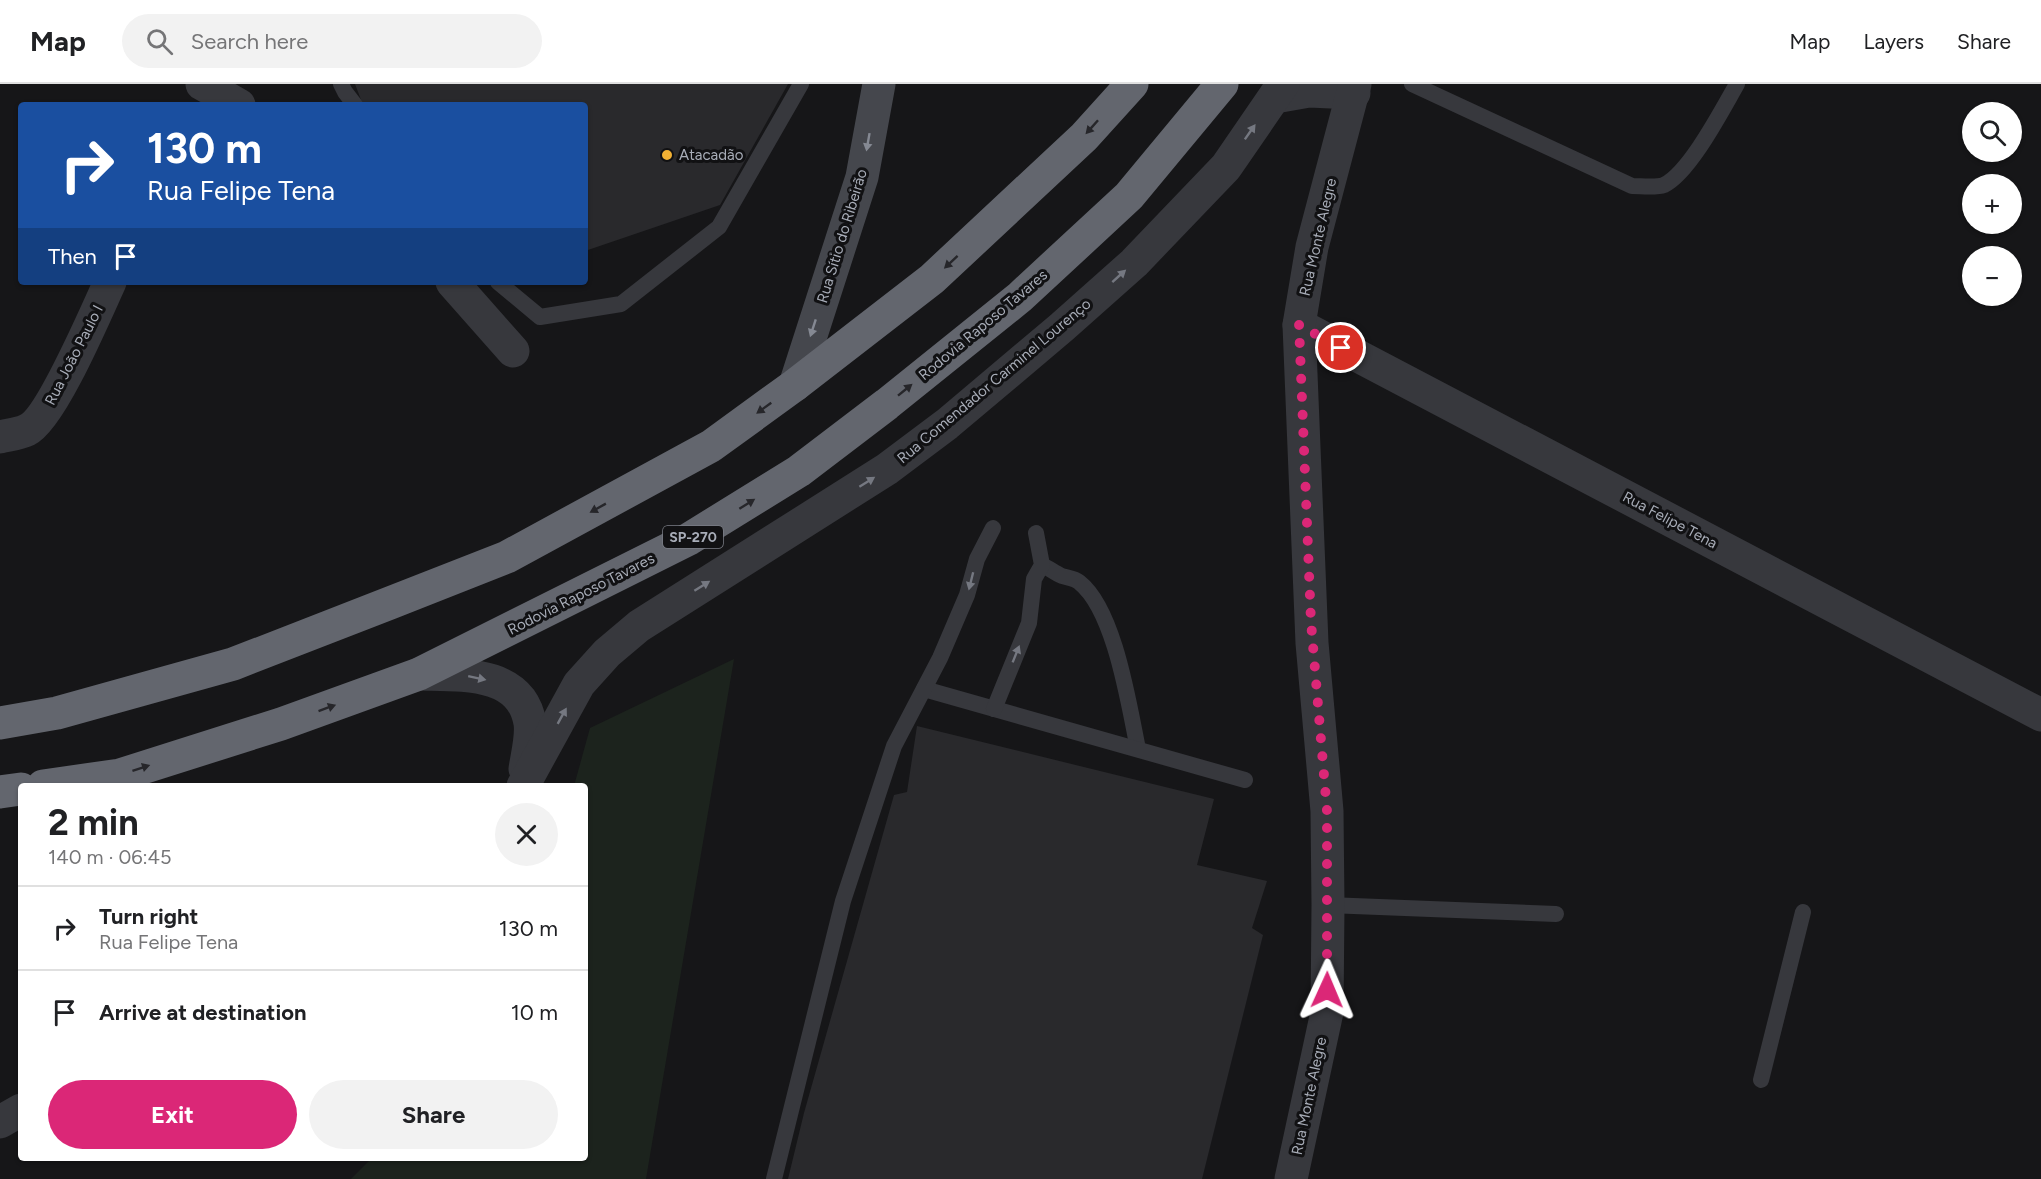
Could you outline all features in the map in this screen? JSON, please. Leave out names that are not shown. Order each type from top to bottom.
[{"type":"highway","points":[[0,723],[57,713],[232,664],[507,557],[711,446],[795,385],[932,279],[1084,137],[1132,84]]},
{"type":"highway","name":"Rodovia Raposo Tavares","points":[[64,783],[120,775],[281,724],[419,674],[689,539],[799,471],[1020,297],[1129,196],[1222,84]]},
{"type":"highway","points":[[0,792],[18,789]]},
{"type":"main road","name":"Rua Sítio do Ribeirão","points":[[795,385],[862,177],[879,84]]},
{"type":"street","points":[[192,102],[201,84],[234,102]]},
{"type":"street","points":[[1279,91],[1354,89]]},
{"type":"street","name":"Rua Monte Alegre","points":[[1291,1179],[1327,1012],[1327,811],[1312,643],[1299,325],[1312,247],[1354,89]]},
{"type":"street","name":"Rua Comendador Carminel Lourenço","points":[[525,783],[579,684],[607,652],[639,626],[887,469],[956,416],[1134,263],[1226,166],[1279,91]]},
{"type":"street","name":"Rua João Paulo I","points":[[0,437],[29,430],[51,403],[109,285]]},
{"type":"street","points":[[455,285],[513,351]]},
{"type":"street","name":"Rua Felipe Tena","points":[[1299,325],[2041,715]]},
{"type":"street","name":"Rua Comendador Carminel Lourenço","points":[[419,674],[472,676],[502,684],[523,701],[530,724],[523,783]]},
{"type":"street","points":[[0,1122],[18,1112]]},
{"type":"lane","points":[[341,84],[353,102]]},
{"type":"lane","points":[[502,285],[540,317],[621,304],[719,227],[801,84]]},
{"type":"lane","points":[[1412,84],[1632,186],[1663,185],[1682,170],[1705,138],[1737,84]]},
{"type":"lane","points":[[774,1179],[843,901],[894,746],[924,689],[968,595],[977,559],[993,528]]},
{"type":"lane","points":[[994,709],[1029,623],[1034,579],[1042,565],[1036,533]]},
{"type":"lane","points":[[1042,565],[1063,576],[1077,579],[1090,591],[1119,658],[1138,749]]},
{"type":"lane","points":[[924,689],[1245,780]]},
{"type":"lane","points":[[1328,905],[1556,914]]},
{"type":"lane","points":[[1761,1080],[1803,912]]},
{"type":"shaded area","points":[[734,659],[646,1179],[351,1179],[369,1161],[588,1161],[588,783],[575,783],[590,728]]},
{"type":"building","name":"Atacadão","points":[[355,84],[788,84],[720,205],[588,250],[588,102],[362,102]]},
{"type":"building","points":[[917,726],[1214,799],[1197,865],[1267,881],[1252,928],[1263,935],[1202,1179],[788,1179],[804,1113],[894,795],[907,792]]},
{"type":"place","name":"Atacadão","points":[[667,155]]},
{"type":"route","points":[[1327,990],[1327,811],[1312,643],[1305,520],[1299,325],[1341,348]]}]
